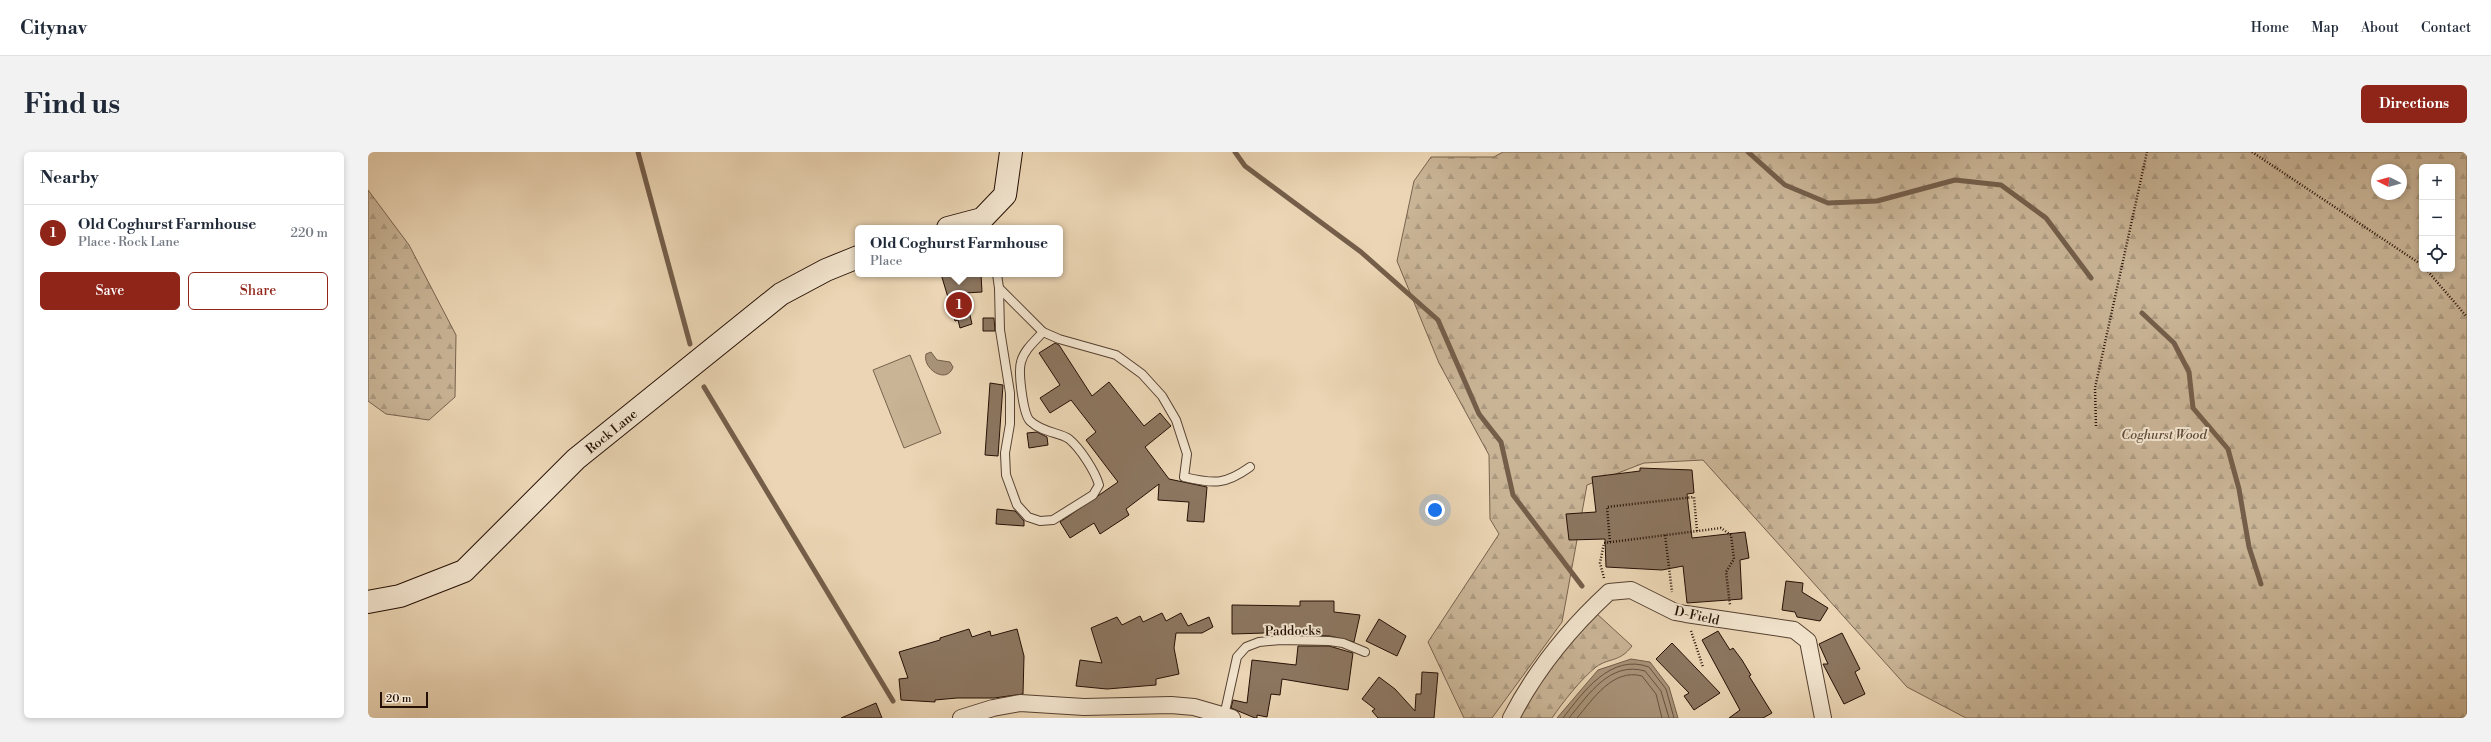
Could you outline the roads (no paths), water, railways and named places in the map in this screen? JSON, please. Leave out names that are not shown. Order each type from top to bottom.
[{"type":"street","points":[[970,225],[984,223],[1005,195],[1011,152]]},
{"type":"street","name":"Rock Lane","points":[[368,602],[400,596],[464,571],[576,459],[775,299],[826,270],[855,258]]},
{"type":"street","name":"D-Field","points":[[1511,718],[1553,650],[1580,619],[1608,592],[1631,590],[1680,613],[1732,623],[1766,625],[1794,630],[1808,642],[1823,718]]},
{"type":"street","points":[[961,718],[993,708],[1020,703],[1084,707],[1171,705],[1194,707],[1228,717]]},
{"type":"lane","points":[[997,277],[1000,330],[1010,393],[1010,424],[1005,453],[1006,475],[1018,505],[1028,517],[1040,521],[1053,520],[1060,516],[1093,495],[1099,485],[1095,473],[1068,439],[1047,432],[1029,420],[1025,412],[1021,360],[1026,350],[1043,332]]},
{"type":"lane","points":[[999,288],[1043,332],[1059,339],[1073,341],[1116,355],[1142,374],[1162,396],[1176,420],[1186,454],[1184,477],[1206,482],[1232,480],[1250,467]]},
{"type":"lane","name":"Paddocks","points":[[1228,717],[1237,657],[1246,646],[1259,642],[1281,640],[1329,641],[1343,643],[1365,652]]},
{"type":"water","points":[[931,352],[937,360],[950,362],[953,367],[950,372],[946,375],[941,375],[931,369],[926,360],[926,354]]},
{"type":"water","points":[[1631,659],[1650,662],[1669,687],[1678,718],[1557,718],[1598,670]]},
{"type":"waterway","points":[[638,152],[690,344]]},
{"type":"waterway","points":[[1235,152],[1245,166],[1361,252],[1438,320],[1479,414],[1501,442],[1513,495],[1582,586]]},
{"type":"waterway","points":[[1748,152],[1785,185],[1828,203],[1877,201],[1955,180],[2001,185],[2046,218],[2091,278]]},
{"type":"waterway","points":[[2142,313],[2174,343],[2189,372],[2193,408],[2228,449],[2239,489],[2249,547],[2261,584]]},
{"type":"waterway","points":[[704,387],[893,701]]},
{"type":"place","name":"Old Coghurst Farmhouse","points":[[959,305]]},
{"type":"park label","name":"Coghurst Wood","points":[[2164,434]]}]
